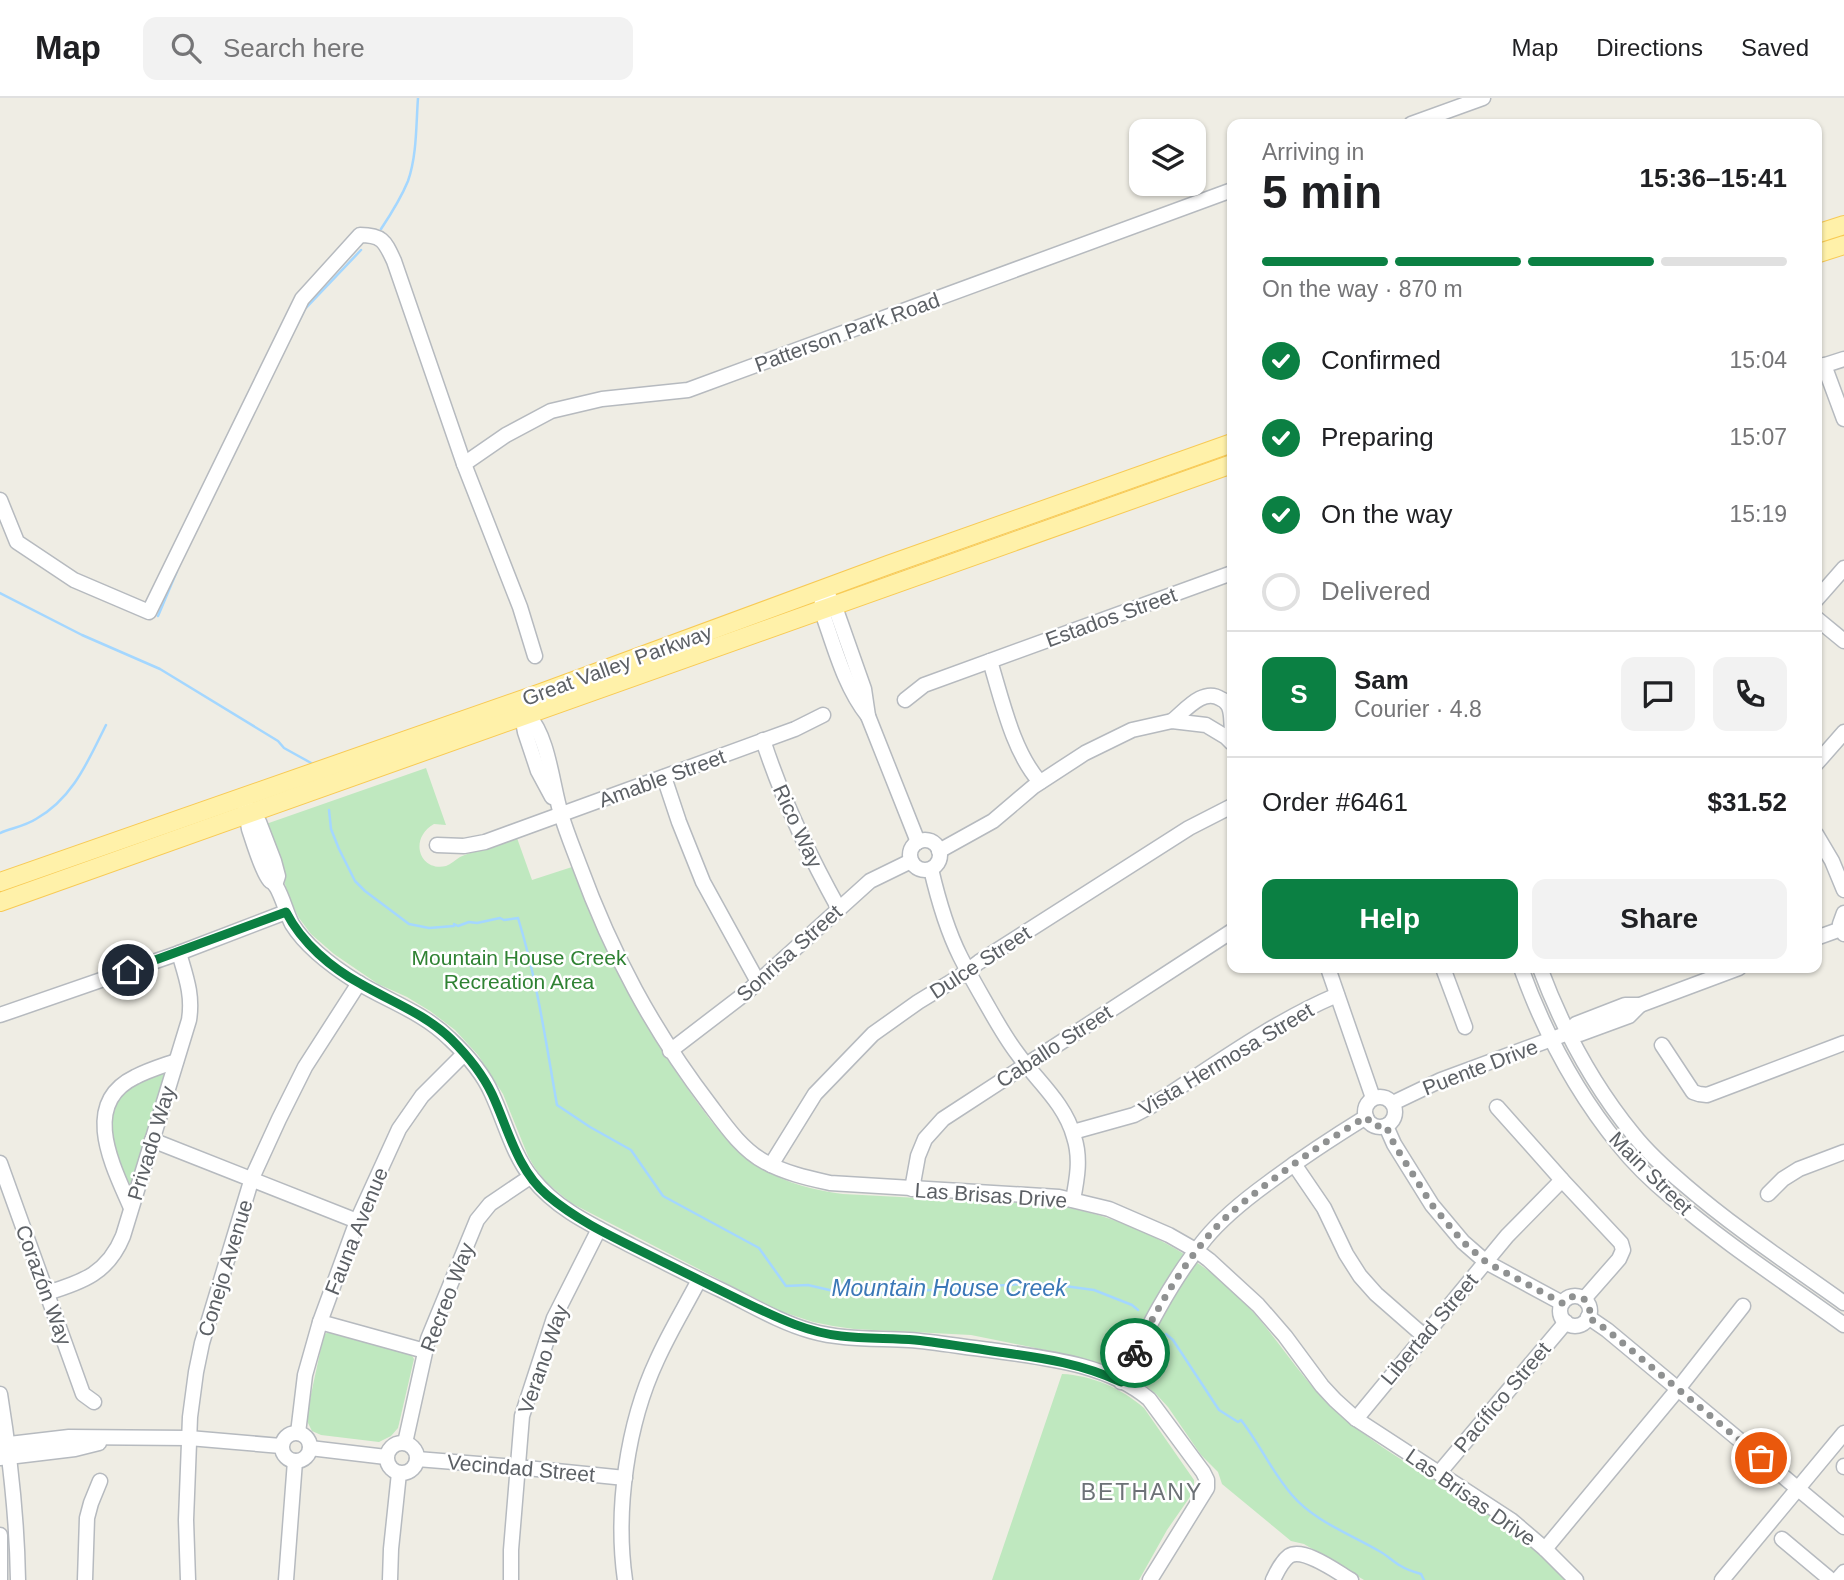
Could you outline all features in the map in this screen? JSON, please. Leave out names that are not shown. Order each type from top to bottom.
[{"type":"main road","points":[[1822,232],[1844,225]]},
{"type":"main road","points":[[1822,252],[1844,245]]},
{"type":"main road","name":"Great Valley Parkway","points":[[0,902],[541,693],[1227,445]]},
{"type":"main road","name":"Great Valley Parkway","points":[[0,882],[528,715],[1227,466]]},
{"type":"main road","points":[[528,715],[530,707],[541,693]]},
{"type":"street","points":[[1425,119],[1483,98]]},
{"type":"street","name":"Patterson Park Road","points":[[464,464],[506,435],[551,411],[602,399],[688,390],[1227,192]]},
{"type":"street","points":[[0,500],[17,542],[74,580],[149,612],[302,299],[360,235],[372,235],[384,241],[394,261],[464,464],[520,607],[536,656]]},
{"type":"street","points":[[1822,366],[1844,359]]},
{"type":"street","points":[[1822,371],[1844,419]]},
{"type":"street","points":[[1822,593],[1844,568]]},
{"type":"street","name":"Estados Street","points":[[905,700],[923,685],[1227,575]]},
{"type":"street","points":[[823,589],[850,686],[868,716],[918,842]]},
{"type":"street","points":[[1822,623],[1844,642]]},
{"type":"street","points":[[990,661],[1025,761],[1040,782]]},
{"type":"street","points":[[1172,721],[1204,696],[1214,695],[1227,705]]},
{"type":"street","name":"Las Brisas Drive","points":[[528,715],[525,733],[538,771],[561,814],[595,910],[625,973],[670,1051],[730,1131],[750,1152],[771,1165],[802,1177],[830,1183],[1059,1197],[1109,1209],[1169,1235],[1196,1251],[1258,1305],[1322,1386],[1356,1419],[1511,1520],[1576,1580]]},
{"type":"street","name":"Amable Street","points":[[438,845],[464,846],[485,842],[795,729],[823,715]]},
{"type":"street","points":[[939,851],[993,821],[1040,782],[1085,753],[1132,730],[1172,721],[1206,725],[1227,738]]},
{"type":"street","points":[[1822,757],[1844,732]]},
{"type":"street","name":"Rico Way","points":[[763,740],[772,770],[791,814],[839,909]]},
{"type":"street","points":[[664,778],[703,882],[758,982]]},
{"type":"street","points":[[246,805],[248,826],[258,853],[294,926],[313,949],[340,971],[437,1026],[464,1054],[491,1092],[520,1162],[544,1193],[564,1209],[586,1223],[699,1280],[782,1320],[812,1331],[841,1336],[913,1340],[1049,1359],[1078,1365],[1139,1390],[1149,1399],[1196,1461],[1208,1488],[1150,1580]]},
{"type":"street","name":"Dulce Street","points":[[771,1165],[815,1094],[873,1034],[918,1002],[1189,828],[1227,809]]},
{"type":"street","points":[[923,840],[931,841],[939,851],[938,863],[931,869],[918,869],[911,861],[910,852],[914,845],[923,840]]},
{"type":"street","points":[[1822,844],[1844,890]]},
{"type":"street","name":"Sonrisa Street","points":[[670,1051],[758,982],[870,881],[911,861]]},
{"type":"street","points":[[931,869],[947,927],[968,970],[997,1023],[1025,1064],[1064,1112],[1073,1132],[1078,1160],[1073,1200]]},
{"type":"street","points":[[0,1014],[179,953],[286,912]]},
{"type":"street","points":[[1822,936],[1842,931],[1840,921],[1844,913]]},
{"type":"street","name":"Caballo Street","points":[[912,1189],[921,1147],[943,1119],[1227,934]]},
{"type":"street","name":"Privado Way","points":[[47,1293],[90,1277],[110,1261],[118,1247],[188,1020],[190,994],[179,953]]},
{"type":"street","points":[[1330,973],[1373,1098]]},
{"type":"street","points":[[1445,973],[1465,1027]]},
{"type":"street","name":"Main Street","points":[[1523,973],[1550,1040],[1576,1085],[1620,1147],[1654,1182],[1698,1220],[1844,1325]]},
{"type":"street","name":"Main Street","points":[[1542,973],[1568,1033],[1592,1076],[1633,1135],[1666,1169],[1709,1206],[1844,1303]]},
{"type":"street","name":"Puente Drive","points":[[1393,1103],[1441,1080],[1568,1033],[1576,1024],[1625,1005],[1640,1005],[1726,973]]},
{"type":"street","name":"Conejo Avenue","points":[[188,1580],[186,1520],[189,1438],[202,1343],[253,1178],[306,1066],[359,983]]},
{"type":"street","name":"Vista Hermosa Street","points":[[1073,1132],[1134,1115],[1280,1022],[1338,995]]},
{"type":"street","points":[[1662,1045],[1693,1091],[1707,1094],[1844,1043]]},
{"type":"street","name":"Fauna Avenue","points":[[298,1433],[305,1375],[320,1322],[357,1221],[399,1129],[422,1096],[464,1054]]},
{"type":"street","points":[[131,1208],[107,1147],[106,1111],[117,1090],[125,1083],[176,1061]]},
{"type":"street","points":[[1382,1097],[1393,1103],[1395,1116],[1390,1124],[1374,1126],[1366,1117],[1367,1105],[1373,1098],[1382,1097]]},
{"type":"street","points":[[1497,1107],[1621,1243],[1623,1250],[1619,1259],[1584,1299]]},
{"type":"street","points":[[1121,1382],[1174,1282],[1205,1238],[1231,1212],[1294,1164],[1366,1117]]},
{"type":"street","points":[[1386,1126],[1394,1144],[1432,1205],[1463,1242],[1486,1262],[1562,1303],[1575,1296],[1584,1299],[1590,1309],[1588,1317],[1844,1527]]},
{"type":"street","points":[[152,1140],[357,1221]]},
{"type":"street","points":[[1768,1194],[1783,1179],[1799,1169],[1844,1153]]},
{"type":"street","name":"Corazón Way","points":[[0,1163],[83,1394],[94,1402]]},
{"type":"street","points":[[1294,1164],[1324,1208],[1360,1276],[1376,1294],[1424,1336]]},
{"type":"street","name":"Recreo Way","points":[[405,1443],[433,1326],[477,1220],[490,1204],[530,1177]]},
{"type":"street","name":"Libertad Street","points":[[1356,1419],[1507,1236],[1562,1180]]},
{"type":"street","name":"Verano Way","points":[[511,1580],[510,1550],[522,1416],[554,1318],[599,1229]]},
{"type":"street","points":[[625,1580],[622,1518],[625,1478],[638,1411],[656,1362],[699,1280]]},
{"type":"street","name":"Pacífico Street","points":[[1562,1303],[1560,1313],[1569,1324],[1582,1324],[1588,1317]]},
{"type":"street","points":[[1545,1549],[1678,1390],[1743,1306]]},
{"type":"street","points":[[320,1322],[425,1351]]},
{"type":"street","name":"Pacífico Street","points":[[1439,1473],[1566,1322]]},
{"type":"street","points":[[0,1394],[17,1534],[18,1580]]},
{"type":"street","points":[[298,1433],[308,1440],[309,1452],[303,1460],[290,1460],[284,1455],[281,1446],[285,1437],[298,1433]]},
{"type":"street","points":[[1722,1580],[1844,1433]]},
{"type":"street","points":[[5,1451],[69,1437],[189,1438],[281,1446]]},
{"type":"street","points":[[405,1443],[415,1450],[417,1459],[413,1468],[399,1473],[391,1469],[386,1457],[390,1447],[405,1443]]},
{"type":"street","points":[[310,1448],[386,1457]]},
{"type":"street","name":"Vecindad Street","points":[[417,1459],[625,1478]]},
{"type":"street","points":[[286,1580],[295,1461]]},
{"type":"street","points":[[390,1580],[399,1473]]},
{"type":"street","points":[[85,1580],[87,1518],[100,1481]]},
{"type":"street","points":[[0,1535],[0,1580]]},
{"type":"street","points":[[1782,1539],[1830,1580]]},
{"type":"street","points":[[1273,1580],[1280,1566],[1289,1556],[1297,1553],[1307,1555],[1351,1580]]},
{"type":"street","points":[[1837,1580],[1844,1572]]},
{"type":"green space","name":"Mountain House Creek Recreation Area","points":[[426,768],[446,825],[434,824],[426,830],[420,845],[424,859],[437,867],[446,866],[467,854],[517,838],[532,880],[572,867],[611,956],[656,1041],[715,1126],[751,1161],[771,1174],[801,1186],[843,1194],[1059,1206],[1107,1218],[1152,1236],[1194,1261],[1233,1291],[1328,1404],[1362,1433],[1503,1523],[1565,1580],[1364,1580],[1304,1544],[1291,1541],[1222,1484],[1218,1472],[1201,1455],[1168,1407],[1140,1381],[1070,1355],[971,1335],[854,1329],[813,1322],[780,1311],[571,1203],[546,1182],[535,1168],[503,1094],[478,1055],[455,1030],[430,1011],[378,984],[334,954],[311,934],[290,900],[266,824]]},
{"type":"green space","points":[[167,1068],[130,1185],[113,1144],[111,1130],[116,1104],[124,1093],[140,1080]]},
{"type":"green space","points":[[333,1331],[411,1354],[414,1359],[398,1428],[391,1436],[379,1442],[321,1435],[312,1431],[308,1423],[307,1413],[324,1334]]},
{"type":"green space","points":[[1062,1374],[1095,1380],[1136,1401],[1144,1408],[1194,1480],[1194,1491],[1167,1530],[1139,1580],[992,1580]]},
{"type":"waterway","points":[[381,229],[402,194],[411,171],[418,98]]},
{"type":"waterway","points":[[295,329],[305,309],[361,250]]},
{"type":"waterway","points":[[158,616],[177,571]]},
{"type":"waterway","name":"Mountain House Creek","points":[[0,593],[82,635],[160,669],[313,764]]},
{"type":"waterway","points":[[0,833],[32,821],[60,801],[78,778],[106,725]]},
{"type":"waterway","name":"Mountain House Creek","points":[[329,810],[331,829],[355,881],[409,924],[429,928],[518,918],[536,988],[557,1105],[631,1150],[663,1196],[759,1248],[786,1286],[808,1285],[842,1293],[886,1293],[1050,1284],[1094,1290],[1138,1310]]},
{"type":"waterway","name":"Mountain House Creek","points":[[1166,1334],[1173,1340],[1219,1410],[1238,1422],[1241,1420],[1278,1477],[1301,1504],[1322,1520],[1395,1563],[1421,1574],[1424,1580]]},
{"type":"way so far","points":[[1135,1353],[1174,1282],[1205,1238],[1255,1193],[1313,1150],[1366,1117],[1374,1126],[1386,1126],[1394,1144],[1432,1205],[1463,1242],[1486,1262],[1562,1303],[1575,1296],[1584,1299],[1590,1309],[1588,1317],[1761,1458]]},
{"type":"district","name":"BETHANY","points":[[1142,1492]]},
{"type":"route","points":[[128,970],[286,912],[313,949],[340,971],[413,1010],[453,1041],[480,1073],[491,1092],[520,1162],[530,1177],[544,1193],[586,1223],[782,1320],[812,1331],[841,1336],[913,1340],[1049,1359],[1078,1365],[1121,1382],[1135,1353]]}]
